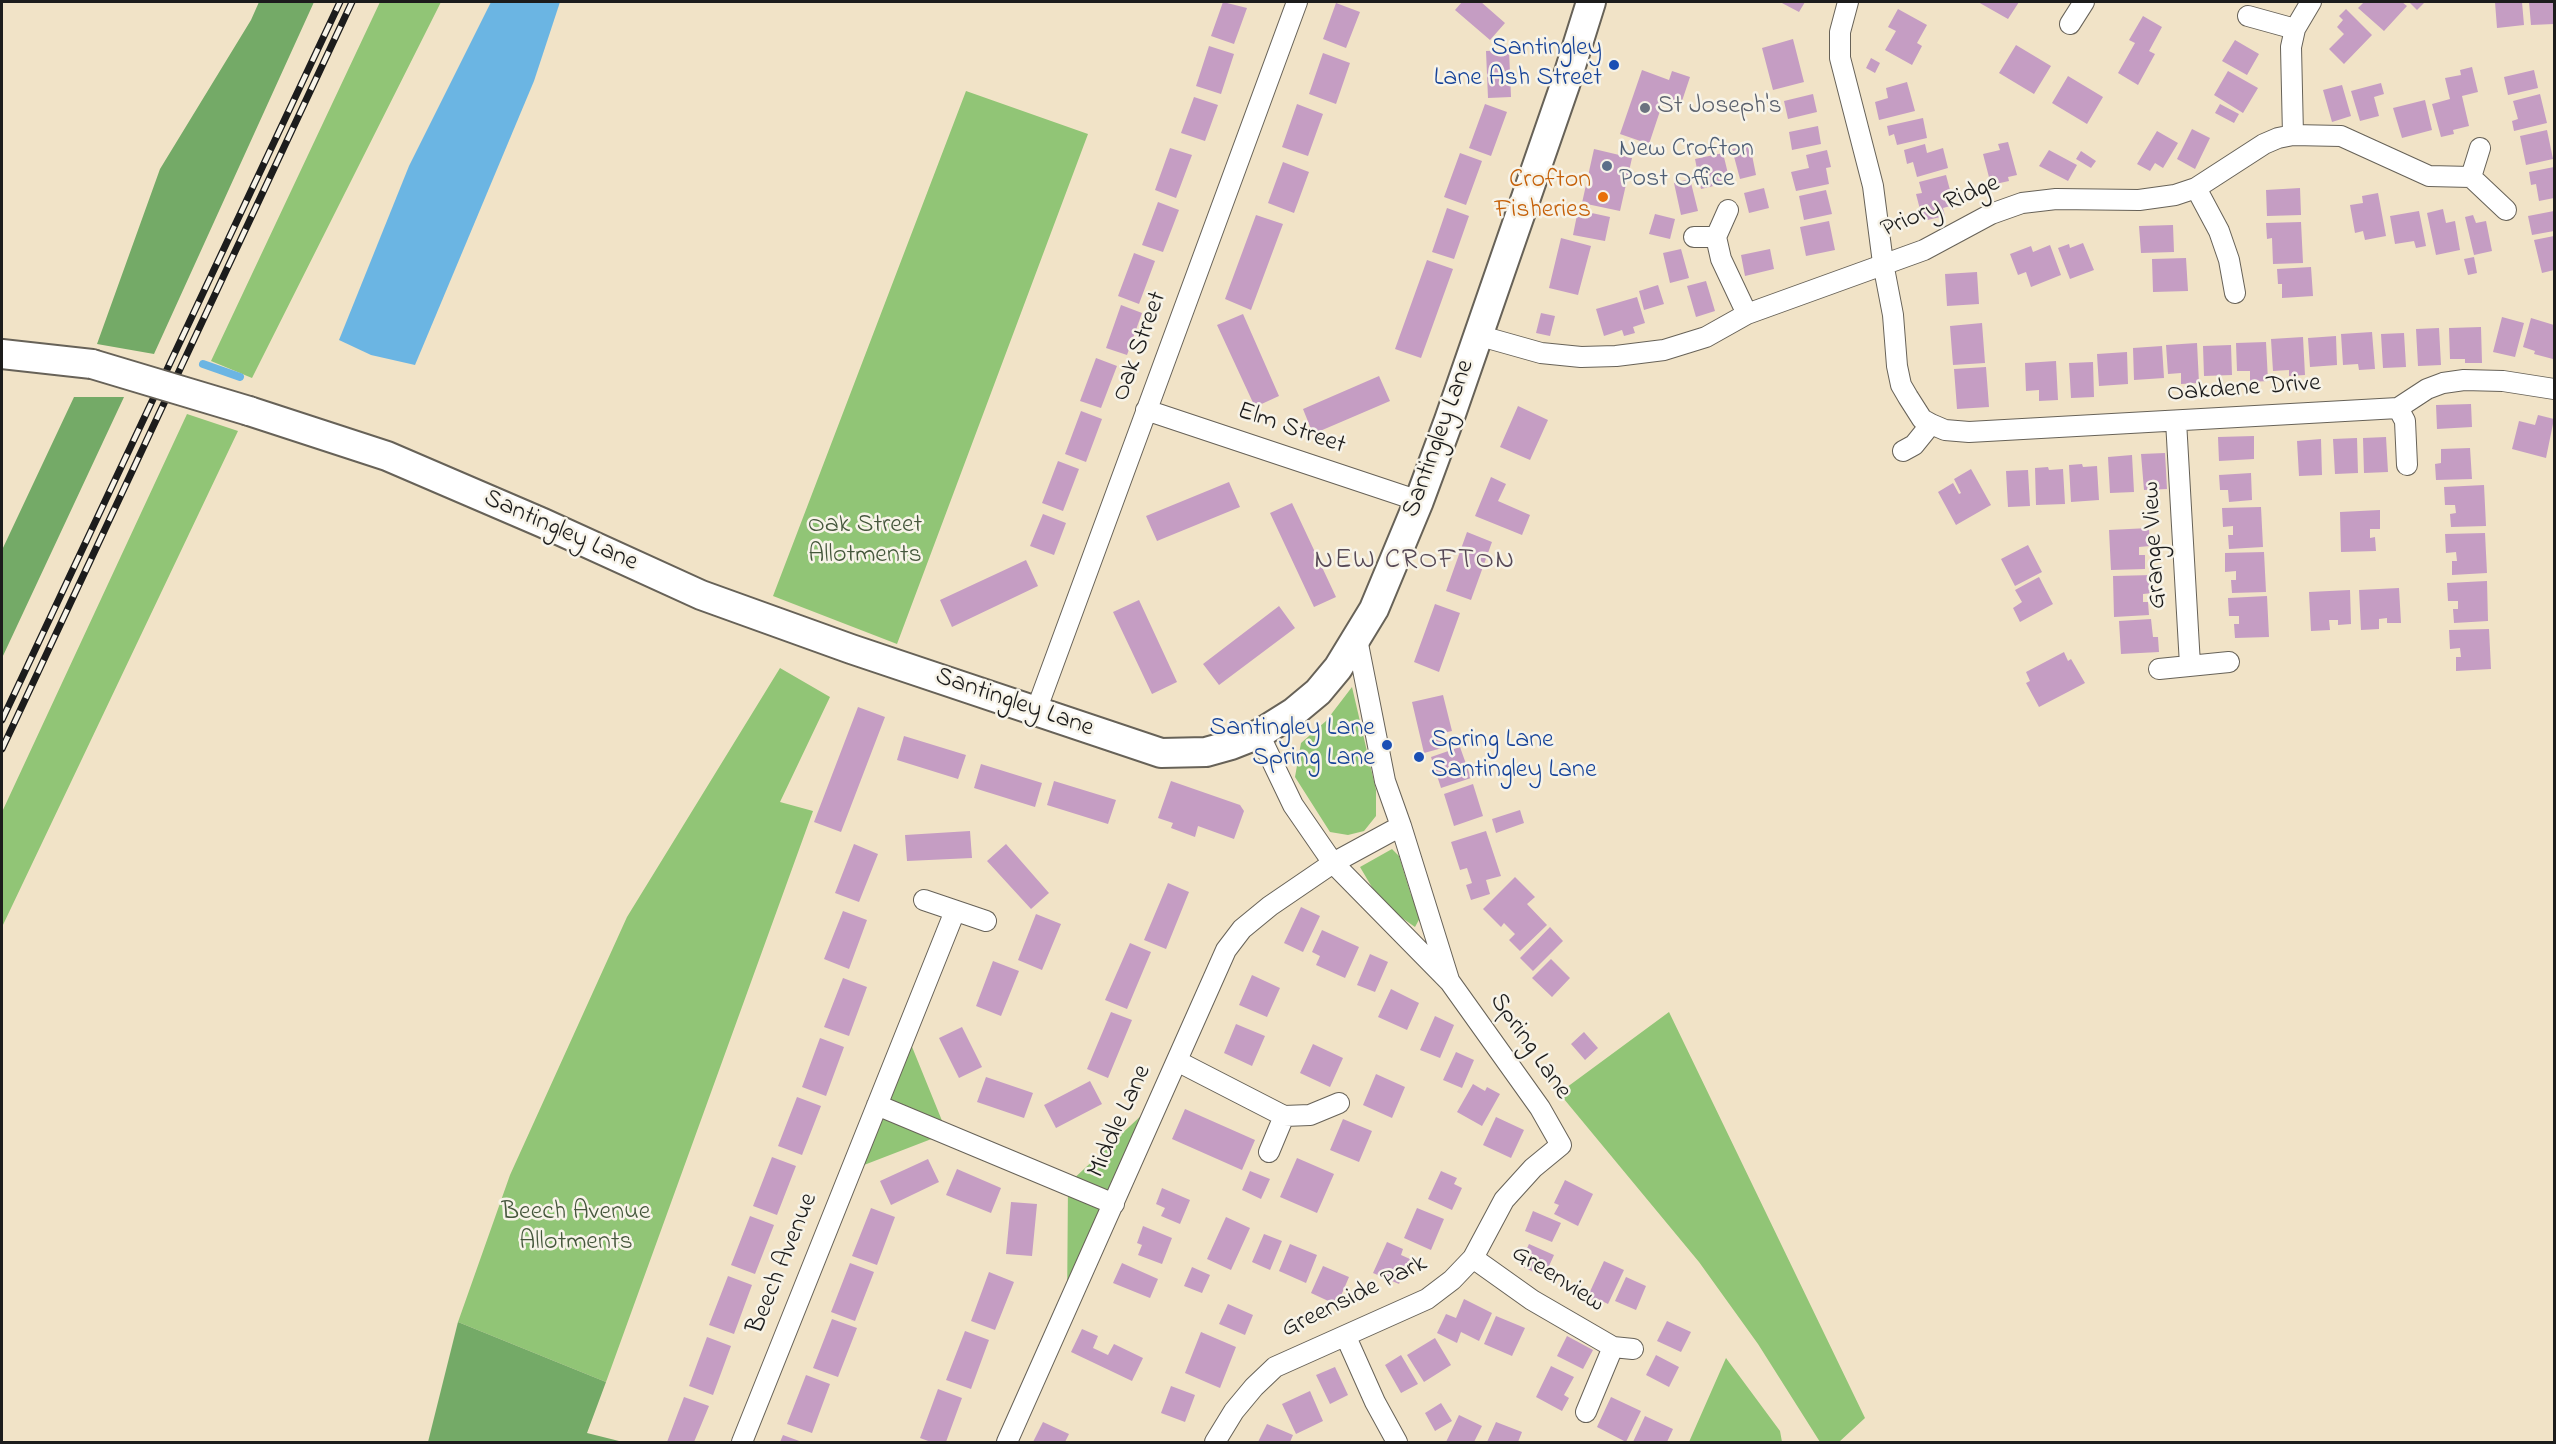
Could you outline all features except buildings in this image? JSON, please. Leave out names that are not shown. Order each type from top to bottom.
[{"type":"street","name":"Oak Street","points":[[1036,711],[1297,2]]},
{"type":"street","name":"Santingley Lane","points":[[2,354],[92,364],[249,411],[387,456],[701,595],[851,649],[1161,753],[1206,752],[1259,734],[1294,712],[1318,692],[1338,668],[1374,609],[1419,501],[1565,85],[1591,2]]},
{"type":"street","points":[[1848,2],[1840,32],[1840,58],[1868,164],[1893,315],[1897,366],[1901,385],[1922,419],[1930,424],[1914,445],[1903,451]]},
{"type":"street","points":[[2070,24],[2084,2]]},
{"type":"street","points":[[2293,135],[2292,47],[2295,29],[2311,2]]},
{"type":"street","points":[[2248,16],[2295,29]]},
{"type":"street","name":"Priory Ridge","points":[[1477,335],[1541,353],[1581,357],[1616,356],[1664,350],[1706,338],[1747,315],[1883,263],[1924,250],[1991,214],[2022,203],[2056,199],[2139,200],[2175,195],[2196,188],[2264,144],[2293,135],[2341,136],[2429,176],[2471,177]]},
{"type":"street","points":[[2480,148],[2471,177],[2506,210]]},
{"type":"street","points":[[2196,188],[2219,231],[2229,260],[2235,293]]},
{"type":"street","points":[[1728,210],[1716,237],[1720,259],[1747,315]]},
{"type":"street","points":[[1694,237],[1716,237]]},
{"type":"street","name":"Oakdene Drive","points":[[1930,424],[1946,430],[1969,432],[2398,408],[2427,389],[2464,380],[2503,381],[2554,389]]},
{"type":"street","points":[[2398,408],[2405,421],[2407,465]]},
{"type":"street","name":"Elm Street","points":[[1146,410],[1419,501]]},
{"type":"street","name":"Grange View","points":[[2176,421],[2190,665]]},
{"type":"street","name":"Spring Lane","points":[[1357,639],[1385,781],[1450,982]]},
{"type":"street","points":[[2159,669],[2229,662]]},
{"type":"street","name":"Spring Lane","points":[[1259,734],[1293,806],[1333,863],[1450,982],[1540,1108],[1561,1145]]},
{"type":"street","points":[[1333,863],[1401,826]]},
{"type":"street","name":"Middle Lane","points":[[1007,1443],[1226,950],[1242,929],[1270,906],[1333,863]]},
{"type":"street","points":[[924,900],[986,921]]},
{"type":"street","name":"Beech Avenue","points":[[742,1443],[955,910]]},
{"type":"street","points":[[1177,1061],[1284,1116],[1310,1115],[1339,1103]]},
{"type":"street","points":[[877,1105],[1114,1204]]},
{"type":"street","points":[[1269,1152],[1284,1116]]},
{"type":"street","name":"Greenside Park","points":[[1215,1443],[1240,1403],[1275,1367],[1427,1299],[1452,1280],[1473,1258],[1504,1200],[1533,1168],[1561,1145]]},
{"type":"street","name":"Greenview","points":[[1473,1258],[1532,1300],[1613,1347],[1633,1349]]},
{"type":"street","points":[[1346,1337],[1375,1402],[1397,1443]]},
{"type":"street","name":"Greenview","points":[[1586,1412],[1613,1347]]},
{"type":"green space","points":[[259,2],[314,2],[154,354],[97,344],[160,169],[251,20]]},
{"type":"green space","points":[[380,2],[441,2],[252,378],[211,361]]},
{"type":"green space","name":"Oak Street Allotments","points":[[966,91],[1088,134],[897,644],[773,596]]},
{"type":"green space","points":[[74,397],[124,397],[2,658],[2,550]]},
{"type":"green space","points":[[187,414],[238,431],[2,927],[2,812]]},
{"type":"green space","name":"Beech Avenue Allotments","points":[[780,668],[830,697],[780,802],[813,811],[606,1382],[458,1322],[510,1175],[627,917]]},
{"type":"green space","points":[[1352,687],[1376,790],[1376,816],[1364,831],[1348,835],[1330,832],[1295,777],[1301,743],[1326,721]]},
{"type":"green space","points":[[1392,849],[1399,856],[1411,895],[1419,908],[1421,916],[1415,927],[1395,913],[1373,889],[1360,867]]},
{"type":"green space","points":[[1669,1012],[1865,1418],[1839,1442],[1820,1442],[1758,1344],[1699,1262],[1559,1093]]},
{"type":"green space","points":[[906,1032],[947,1133],[851,1170]]},
{"type":"green space","points":[[1161,1097],[1067,1312],[1068,1184]]},
{"type":"green space","points":[[458,1322],[606,1382],[587,1433],[623,1442],[428,1442]]},
{"type":"green space","points":[[1726,1358],[1780,1431],[1782,1442],[1689,1442]]},
{"type":"water","points":[[491,2],[560,2],[534,81],[415,365],[371,355],[339,340],[409,166]]},
{"type":"waterway","points":[[203,364],[240,377]]},
{"type":"railway","points":[[2,720],[340,2]]},
{"type":"railway","points":[[2,749],[352,2]]},
{"type":"place","name":"Santingley Lane Ash Street","points":[[1614,65]]},
{"type":"place","name":"St Joseph's","points":[[1645,108]]},
{"type":"place","name":"New Crofton Post Office","points":[[1607,166]]},
{"type":"place","name":"Crofton Fisheries","points":[[1603,197]]},
{"type":"place","name":"Santingley Lane Spring Lane","points":[[1387,745]]},
{"type":"place","name":"Spring Lane Santingley Lane","points":[[1419,757]]},
{"type":"district","name":"NEW CROFTON","points":[[1415,562]]}]
